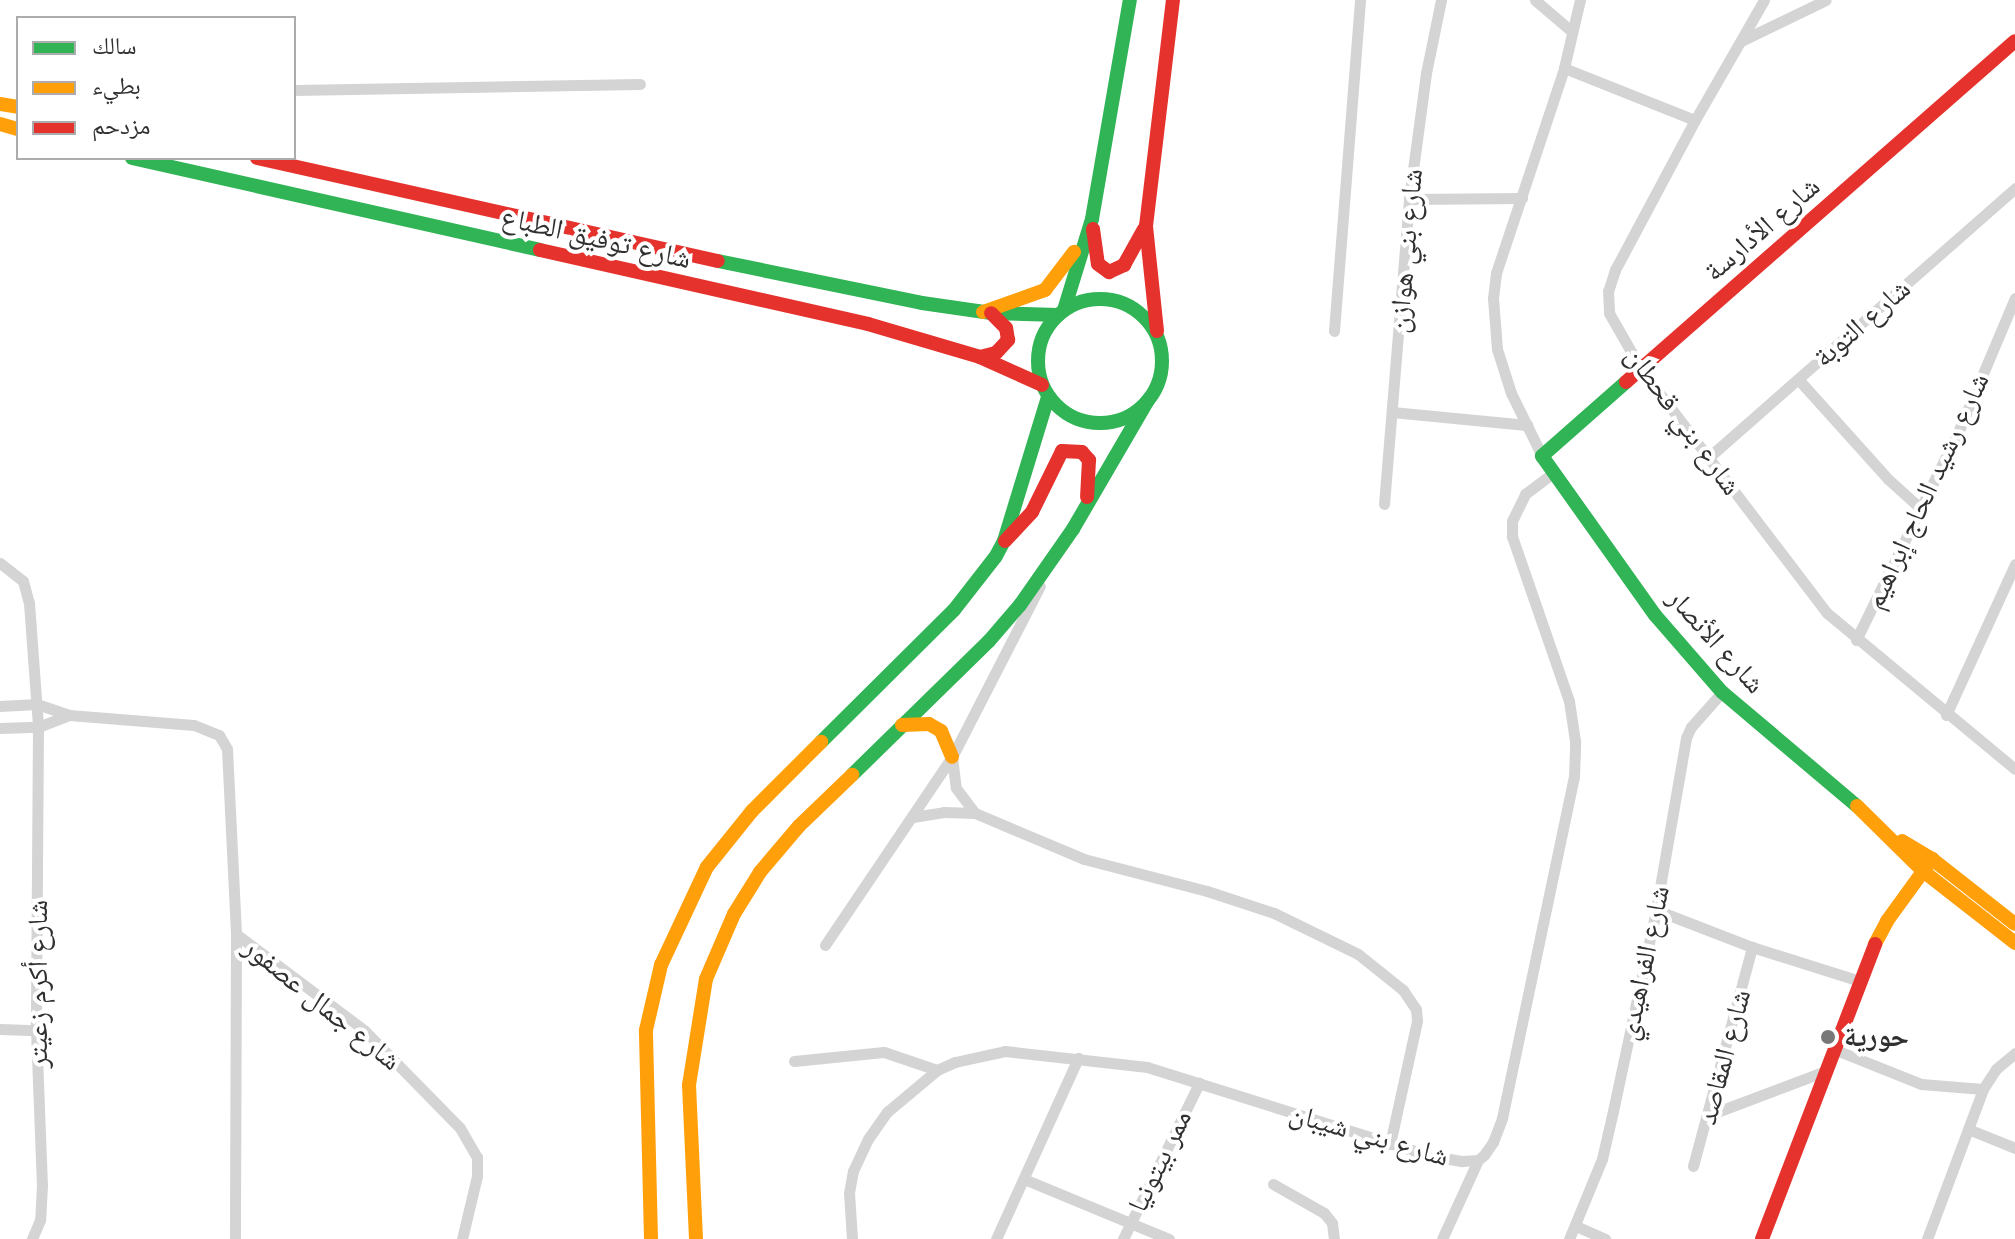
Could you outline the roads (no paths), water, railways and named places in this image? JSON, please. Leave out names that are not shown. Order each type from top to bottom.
[{"type":"street","points":[[1130,0],[1092,219],[1061,313],[1046,330],[1039,347],[1037,366],[1045,391],[1067,414],[1095,423],[1125,418],[1148,400]]},
{"type":"street","points":[[825,945],[952,757],[1008,653],[1048,566],[1133,431],[1161,374],[1160,345],[1149,280],[1146,226],[1150,169],[1173,0]]},
{"type":"street","points":[[1334,331],[1360,0]]},
{"type":"street","name":"شارع بني هوازن","points":[[1384,504],[1409,199],[1426,73],[1441,0]]},
{"type":"street","points":[[1535,0],[1570,30]]},
{"type":"street","points":[[1542,456],[1506,378],[1493,324],[1496,273],[1564,68],[1570,30],[1580,0]]},
{"type":"street","name":"شارع بني قحطان","points":[[1764,0],[1695,120],[1615,270],[1608,291],[1609,313],[1641,369],[1827,613],[1946,715],[2015,769]]},
{"type":"street","points":[[1741,41],[1818,2]]},
{"type":"street","name":"شارع الأدارسة","points":[[1542,456],[2015,41]]},
{"type":"street","points":[[1564,68],[1695,120]]},
{"type":"street","points":[[296,90],[640,84]]},
{"type":"street","name":"شارع توفيق الطباع","points":[[139,160],[868,324],[980,357],[1045,391]]},
{"type":"street","points":[[188,173],[191,160]]},
{"type":"street","name":"شارع توفيق الطباع","points":[[266,160],[541,224],[922,303],[987,312],[1061,313]]},
{"type":"street","name":"شارع التوبة","points":[[1708,458],[2015,188]]},
{"type":"street","points":[[1409,199],[1522,198]]},
{"type":"street","points":[[1092,219],[1096,258],[1101,268],[1109,272],[1124,265],[1146,226]]},
{"type":"street","points":[[987,312],[1018,302],[1054,283],[1092,219]]},
{"type":"street","name":"شارع رشيد الحاج إبراهيم","points":[[1856,640],[1960,428],[2015,298]]},
{"type":"street","points":[[1061,313],[1092,300],[1121,303],[1145,319],[1160,345]]},
{"type":"street","points":[[980,357],[996,353],[1008,340],[1006,328],[987,312]]},
{"type":"street","points":[[1798,379],[1888,479],[1920,508]]},
{"type":"street","points":[[1004,541],[1045,391]]},
{"type":"street","points":[[1392,412],[1527,425]]},
{"type":"street","points":[[651,1239],[646,1030],[661,965],[692,893],[707,867],[752,811],[954,610],[1004,541],[1032,512],[1062,451],[1082,452],[1089,460],[1091,472],[1086,503]]},
{"type":"street","name":"شارع الأنصار","points":[[1542,456],[1655,615],[1722,692],[1997,920],[2015,943]]},
{"type":"street","name":"شارع بني شيبان","points":[[852,1239],[849,1193],[855,1163],[887,1112],[937,1070],[978,1055],[1005,1051],[1147,1067],[1390,1144],[1452,1160],[1478,1160],[1493,1142],[1502,1118],[1574,777],[1575,741],[1569,701],[1512,536],[1512,521],[1525,494],[1552,474]]},
{"type":"street","name":"شارع أكرم زعيتر","points":[[0,563],[23,581],[29,603],[37,704],[36,1030],[42,1185],[40,1220],[32,1239]]},
{"type":"street","points":[[1946,715],[2015,564]]},
{"type":"street","points":[[696,1239],[689,1085],[697,1011],[717,949],[748,891],[771,859],[989,641],[1048,566]]},
{"type":"street","name":"شارع الفراهيدي","points":[[1569,1239],[1602,1159],[1656,910],[1686,738],[1691,727],[1722,692]]},
{"type":"street","points":[[0,706],[37,704],[69,715]]},
{"type":"street","points":[[0,728],[38,727],[69,715]]},
{"type":"street","name":"شارع جمال عصفور","points":[[69,715],[194,725],[219,735],[227,749],[236,934],[235,1239]]},
{"type":"street","points":[[902,725],[915,722],[929,724],[941,731],[949,743],[956,788],[975,813]]},
{"type":"street","points":[[913,817],[944,812],[975,813],[1084,859],[1207,891],[1274,913],[1333,939],[1381,971],[1411,999],[1417,1021],[1390,1144]]},
{"type":"street","points":[[1762,1239],[1860,981],[1887,921],[1928,865]]},
{"type":"street","points":[[1656,910],[1752,947],[1860,981]]},
{"type":"street","name":"شارع الأنصار","points":[[1997,920],[2015,924]]},
{"type":"street","name":"شارع جمال عصفور","points":[[236,934],[365,1031],[460,1128],[477,1157],[477,1176],[462,1239]]},
{"type":"street","name":"شارع المقاصد","points":[[1693,1166],[1752,947]]},
{"type":"street","points":[[0,1029],[36,1030]]},
{"type":"street","points":[[1836,1050],[1921,1084],[1983,1089]]},
{"type":"street","points":[[794,1061],[884,1052],[937,1070]]},
{"type":"street","points":[[1927,1239],[1983,1089],[1996,1069],[2015,1053]]},
{"type":"street","points":[[996,1239],[1078,1058]]},
{"type":"street","points":[[1709,1115],[1828,1070]]},
{"type":"street","name":"ممر بيتونيا","points":[[1123,1239],[1199,1083]]},
{"type":"street","points":[[1968,1129],[2015,1148]]},
{"type":"street","points":[[1442,1239],[1478,1160]]},
{"type":"street","points":[[1024,1179],[1169,1239]]},
{"type":"street","points":[[1273,1184],[1324,1213],[1332,1223],[1334,1239]]},
{"type":"street","points":[[1576,1226],[1605,1239]]},
{"type":"place","name":"حورية","points":[[1828,1037]]}]
